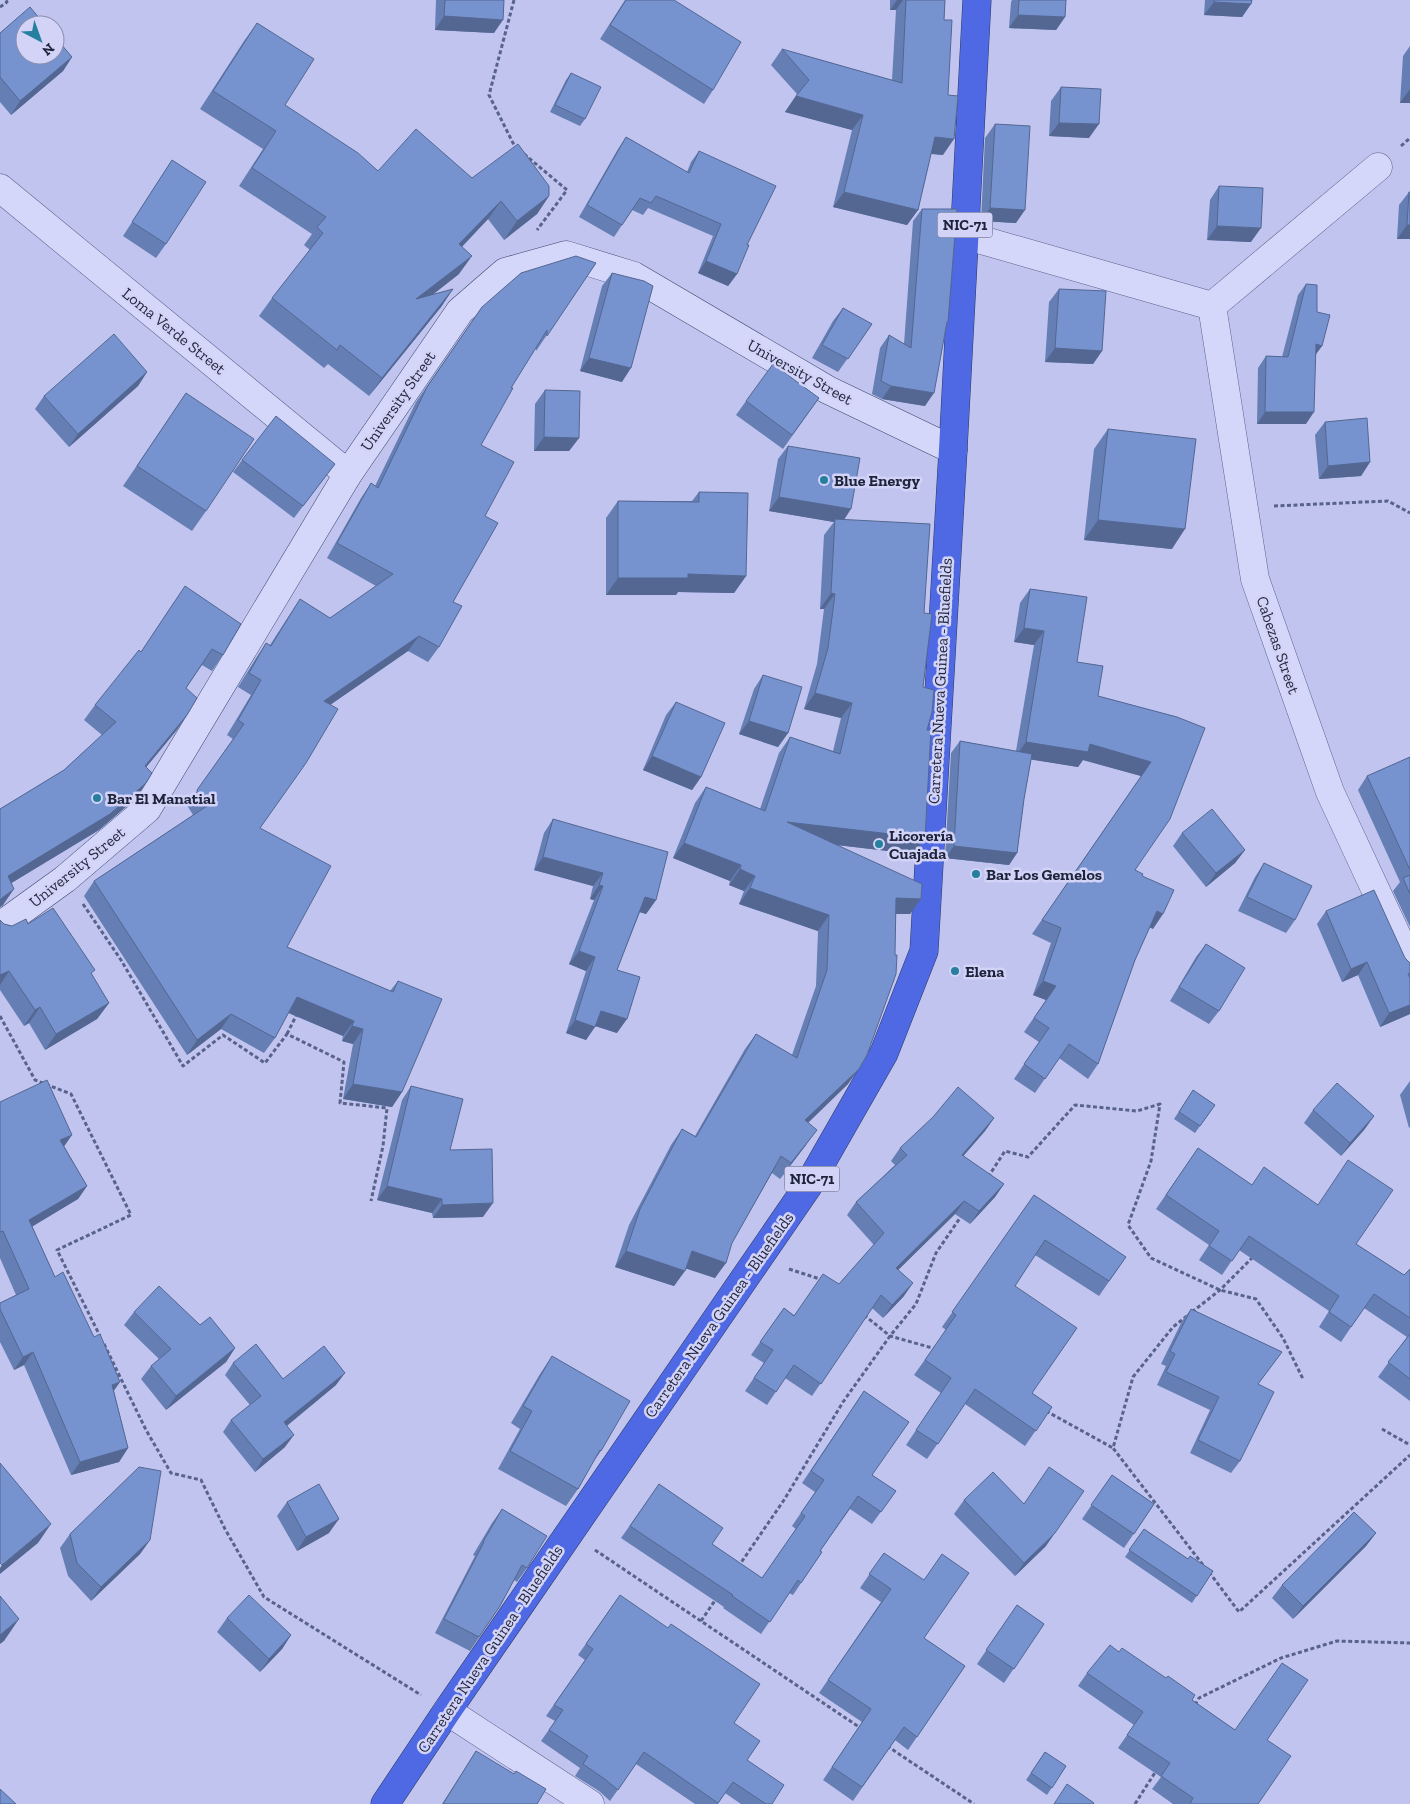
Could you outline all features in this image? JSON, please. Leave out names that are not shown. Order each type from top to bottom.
[{"type":"highway","name":"Carretera Nueva Guinea - Bluefields","points":[[385,1804],[808,1186],[884,1053],[924,951],[977,0]]},
{"type":"street","points":[[964,235],[1212,306],[1378,167]]},
{"type":"street","name":"Loma Verde Street","points":[[0,188],[348,474]]},
{"type":"street","name":"University Street","points":[[0,926],[65,879],[147,808],[348,474],[460,311],[505,272],[566,255],[634,276],[828,390],[953,450]]},
{"type":"street","name":"Cabezas Street","points":[[1212,306],[1242,507],[1255,579],[1330,792],[1410,964]]},
{"type":"street","points":[[447,1711],[590,1804]]},
{"type":"path","points":[[0,7],[7,2],[6,0]]},
{"type":"path","points":[[514,0],[489,95],[514,145],[567,190],[533,235]]},
{"type":"path","points":[[1242,507],[1388,500],[1410,513]]},
{"type":"path","points":[[65,879],[121,960],[183,1066],[223,1035],[265,1063],[287,1034],[297,1014]]},
{"type":"path","points":[[0,1016],[35,1080],[71,1094],[131,1215],[57,1250],[146,1430],[172,1473],[201,1480],[224,1530],[264,1597],[447,1711]]},
{"type":"path","points":[[287,1034],[344,1062],[340,1104],[387,1108],[382,1146],[371,1201]]},
{"type":"path","points":[[984,1182],[1005,1151],[1028,1157],[1075,1105],[1137,1111],[1160,1104],[1151,1161],[1128,1225],[1151,1258],[1220,1290],[1256,1299],[1283,1338],[1303,1379]]},
{"type":"path","points":[[382,1146],[391,1148]]},
{"type":"path","points":[[737,1568],[784,1500],[843,1402],[890,1336],[916,1304],[936,1253],[963,1214]]},
{"type":"path","points":[[1113,1448],[1133,1377],[1173,1327],[1220,1290],[1259,1252]]},
{"type":"path","points":[[757,1260],[823,1279],[830,1286]]},
{"type":"path","points":[[860,1311],[890,1336],[935,1348],[944,1353]]},
{"type":"path","points":[[1045,1410],[1113,1448],[1239,1612],[1410,1455]]},
{"type":"path","points":[[1382,1429],[1410,1445]]},
{"type":"path","points":[[569,1533],[866,1732]]},
{"type":"path","points":[[700,1621],[716,1598]]},
{"type":"path","points":[[1194,1706],[1199,1698],[1281,1658],[1337,1641],[1410,1643]]},
{"type":"path","points":[[883,1743],[974,1804]]},
{"type":"path","points":[[1135,1804],[1160,1765]]},
{"type":"building","points":[[445,0],[504,0],[503,20],[444,16]]},
{"type":"building","points":[[626,0],[674,0],[741,42],[713,90],[610,25]]},
{"type":"building","points":[[906,0],[945,0],[944,20],[952,20],[948,95],[958,96],[954,139],[935,137],[918,210],[844,192],[863,115],[796,96],[809,80],[782,49],[902,83]]},
{"type":"building","points":[[1019,0],[1066,0],[1065,17],[1018,15]]},
{"type":"building","points":[[1214,0],[1252,0],[1251,4],[1214,2]]},
{"type":"building","points":[[30,7],[37,15],[21,15]]},
{"type":"building","points":[[15,20],[15,65],[63,65],[20,101],[0,77],[0,33]]},
{"type":"building","points":[[257,23],[314,59],[285,105],[358,153],[378,171],[416,129],[472,178],[518,144],[549,186],[549,196],[517,221],[501,201],[459,244],[472,256],[416,299],[453,289],[382,378],[340,345],[337,350],[272,298],[323,233],[317,227],[326,217],[252,168],[276,131],[213,91]]},
{"type":"building","points":[[65,49],[72,57],[65,63]]},
{"type":"building","points":[[571,73],[601,87],[585,119],[555,105]]},
{"type":"building","points":[[1061,87],[1101,89],[1099,124],[1059,123]]},
{"type":"building","points":[[995,124],[1030,126],[1025,210],[990,208]]},
{"type":"building","points":[[626,137],[689,173],[699,151],[776,186],[747,245],[749,245],[737,274],[706,261],[721,224],[656,196],[651,203],[640,198],[622,225],[587,205]]},
{"type":"building","points":[[172,160],[206,182],[166,244],[132,222]]},
{"type":"building","points":[[1219,186],[1263,188],[1261,228],[1217,226]]},
{"type":"building","points":[[1409,192],[1410,225],[1407,225]]},
{"type":"building","points":[[922,209],[957,209],[948,322],[934,393],[891,386],[881,381],[889,335],[911,348]]},
{"type":"building","points":[[576,256],[596,263],[547,336],[547,330],[511,388],[513,388],[481,445],[514,462],[485,516],[498,523],[453,602],[462,606],[439,647],[419,636],[324,701],[338,709],[306,763],[260,828],[331,866],[287,947],[393,992],[398,981],[442,999],[402,1092],[353,1084],[363,1029],[352,1026],[354,1021],[297,997],[275,1038],[231,1014],[197,1040],[94,881],[207,806],[197,790],[244,724],[238,720],[261,680],[249,673],[266,643],[271,646],[300,599],[330,618],[393,574],[337,543],[371,483],[378,488],[427,387],[482,307],[521,273]]},
{"type":"building","points":[[612,273],[644,281],[653,286],[631,368],[589,358]]},
{"type":"building","points":[[1306,284],[1317,285],[1317,312],[1330,315],[1322,346],[1316,344],[1314,412],[1265,412],[1266,356],[1288,357]]},
{"type":"building","points":[[1059,289],[1106,291],[1102,351],[1055,348]]},
{"type":"building","points":[[843,308],[872,324],[848,359],[822,345]]},
{"type":"building","points":[[114,334],[147,372],[78,434],[44,396]]},
{"type":"building","points":[[773,364],[819,398],[792,435],[746,401]]},
{"type":"building","points":[[545,390],[580,391],[579,438],[544,437]]},
{"type":"building","points":[[186,393],[254,439],[206,511],[137,466]]},
{"type":"building","points":[[276,416],[335,464],[303,506],[242,460]]},
{"type":"building","points":[[1367,418],[1370,462],[1328,466],[1325,422]]},
{"type":"building","points":[[1108,429],[1196,439],[1185,529],[1098,520]]},
{"type":"building","points":[[788,446],[860,458],[851,509],[779,497]]},
{"type":"building","points":[[699,492],[748,493],[746,576],[688,574],[688,578],[618,578],[618,501],[699,502]]},
{"type":"building","points":[[835,519],[930,524],[924,613],[932,614],[923,687],[934,690],[932,712],[927,730],[931,730],[925,838],[787,822],[922,884],[921,899],[896,898],[896,974],[867,1055],[859,1069],[805,1120],[817,1130],[791,1163],[781,1156],[732,1243],[726,1263],[692,1251],[685,1271],[626,1251],[640,1209],[682,1129],[696,1137],[756,1034],[797,1058],[827,970],[829,915],[750,888],[755,876],[740,869],[741,865],[684,843],[706,787],[765,811],[790,737],[840,754],[852,703],[815,693],[828,648],[835,594],[831,593]]},
{"type":"building","points":[[185,586],[241,624],[223,655],[212,649],[186,688],[197,698],[187,715],[145,766],[152,773],[146,783],[110,814],[8,876],[14,889],[0,900],[0,809],[64,770],[116,722],[95,705],[139,650],[141,652]]},
{"type":"building","points":[[1030,589],[1087,597],[1077,662],[1103,666],[1098,696],[1177,717],[1205,728],[1170,819],[1135,870],[1143,874],[1142,876],[1174,890],[1163,914],[1157,911],[1135,960],[1098,1064],[1069,1044],[1045,1079],[1024,1064],[1049,1028],[1034,1018],[1056,986],[1043,981],[1061,928],[1042,920],[1151,762],[1090,744],[1088,752],[1026,742],[1044,631],[1024,628]]},
{"type":"building","points":[[763,675],[802,687],[788,733],[749,721]]},
{"type":"building","points":[[676,702],[725,723],[701,777],[652,756]]},
{"type":"building","points":[[960,741],[1032,754],[1017,853],[954,846]]},
{"type":"building","points":[[1410,757],[1410,870],[1367,776]]},
{"type":"building","points":[[1212,809],[1245,850],[1216,873],[1182,833]]},
{"type":"building","points":[[553,819],[668,852],[656,900],[645,897],[617,970],[640,977],[627,1019],[601,1011],[595,1027],[575,1020],[595,957],[579,951],[603,886],[599,885],[603,873],[543,857]]},
{"type":"building","points":[[1264,863],[1312,886],[1295,920],[1247,897]]},
{"type":"building","points":[[1410,875],[1410,894],[1403,878]]},
{"type":"building","points":[[1374,890],[1405,958],[1410,963],[1410,973],[1408,974],[1410,978],[1410,1005],[1389,1013],[1367,962],[1351,969],[1326,911]]},
{"type":"building","points":[[53,908],[95,970],[91,973],[109,1003],[56,1034],[40,1007],[35,1010],[9,971],[0,975],[0,920],[4,924],[12,926],[26,919],[28,924]]},
{"type":"building","points":[[1206,944],[1245,968],[1219,1011],[1179,987]]},
{"type":"building","points":[[47,1080],[72,1135],[60,1140],[87,1186],[29,1220],[55,1277],[63,1272],[94,1337],[100,1334],[120,1382],[112,1385],[128,1448],[80,1462],[33,1352],[23,1357],[0,1309],[0,1303],[29,1289],[3,1231],[0,1232],[0,1102]]},
{"type":"building","points":[[1337,1083],[1374,1116],[1350,1143],[1313,1110]]},
{"type":"building","points":[[411,1086],[463,1099],[450,1150],[492,1149],[493,1203],[442,1205],[442,1199],[387,1186]]},
{"type":"building","points":[[958,1087],[994,1118],[962,1155],[1004,1184],[979,1211],[964,1201],[896,1268],[913,1283],[892,1305],[881,1295],[821,1384],[794,1365],[776,1392],[754,1378],[773,1350],[760,1342],[784,1308],[794,1316],[823,1274],[839,1284],[884,1233],[856,1202],[907,1155],[900,1148],[933,1117]]},
{"type":"building","points":[[1193,1090],[1215,1105],[1200,1126],[1179,1112]]},
{"type":"building","points":[[1198,1148],[1252,1185],[1264,1167],[1318,1205],[1348,1160],[1393,1190],[1356,1244],[1404,1275],[1410,1269],[1410,1318],[1374,1294],[1351,1327],[1329,1312],[1339,1296],[1249,1236],[1232,1261],[1209,1246],[1219,1231],[1166,1195]]},
{"type":"building","points":[[1034,1195],[1126,1257],[1109,1281],[1045,1240],[1015,1286],[1077,1328],[1032,1393],[1052,1407],[1036,1431],[975,1389],[938,1444],[916,1430],[951,1378],[925,1360],[956,1315],[952,1312]]},
{"type":"building","points":[[159,1286],[200,1325],[210,1317],[235,1348],[176,1396],[151,1366],[171,1349],[134,1312]]},
{"type":"building","points":[[1191,1309],[1282,1352],[1258,1384],[1274,1392],[1240,1461],[1198,1440],[1219,1397],[1166,1372],[1175,1354],[1170,1351]]},
{"type":"building","points":[[1410,1334],[1410,1379],[1388,1362]]},
{"type":"building","points":[[256,1344],[283,1379],[324,1346],[345,1373],[284,1422],[294,1435],[263,1459],[231,1420],[261,1396],[233,1363]]},
{"type":"building","points":[[552,1356],[630,1401],[578,1489],[510,1451],[532,1411],[523,1406]]},
{"type":"building","points":[[864,1391],[909,1422],[872,1475],[896,1491],[881,1512],[858,1496],[820,1551],[822,1552],[801,1583],[798,1580],[770,1622],[630,1526],[659,1484],[723,1528],[712,1544],[762,1578],[805,1516],[801,1513],[824,1480],[811,1471]]},
{"type":"building","points":[[0,1463],[51,1524],[2,1565],[0,1563]]},
{"type":"building","points":[[139,1467],[161,1471],[150,1540],[101,1587],[77,1563],[70,1534]]},
{"type":"building","points":[[1049,1467],[1084,1491],[1055,1533],[1024,1563],[964,1500],[993,1472],[1024,1504]]},
{"type":"building","points":[[1112,1475],[1154,1504],[1134,1534],[1091,1505]]},
{"type":"building","points":[[319,1484],[339,1519],[306,1537],[287,1502]]},
{"type":"building","points":[[502,1509],[547,1536],[527,1568],[522,1565],[500,1606],[479,1637],[444,1619]]},
{"type":"building","points":[[1354,1512],[1376,1533],[1303,1606],[1282,1585]]},
{"type":"building","points":[[1144,1529],[1188,1559],[1190,1556],[1213,1571],[1197,1596],[1129,1550]]},
{"type":"building","points":[[884,1553],[924,1580],[942,1554],[969,1573],[924,1638],[965,1666],[917,1737],[904,1727],[862,1787],[832,1767],[871,1709],[828,1680],[891,1589],[869,1574]]},
{"type":"building","points":[[249,1595],[291,1635],[269,1659],[227,1618]]},
{"type":"building","points":[[620,1595],[668,1628],[671,1624],[760,1684],[734,1723],[760,1741],[747,1760],[784,1785],[772,1804],[766,1804],[733,1782],[718,1803],[644,1752],[618,1790],[583,1764],[588,1756],[549,1730],[563,1710],[554,1705],[593,1649],[586,1644]]},
{"type":"building","points":[[0,1596],[19,1619],[0,1635]]},
{"type":"building","points":[[1017,1605],[1044,1624],[1014,1669],[986,1650]]},
{"type":"building","points":[[1110,1645],[1119,1652],[1122,1648],[1166,1678],[1168,1676],[1195,1695],[1192,1700],[1235,1730],[1282,1663],[1308,1680],[1267,1740],[1291,1756],[1258,1804],[1190,1804],[1193,1798],[1161,1776],[1170,1763],[1127,1735],[1143,1712],[1087,1673]]},
{"type":"building","points":[[476,1751],[514,1774],[516,1771],[546,1789],[537,1804],[443,1804]]},
{"type":"building","points":[[1045,1752],[1066,1766],[1052,1788],[1031,1773]]},
{"type":"building","points":[[1067,1784],[1094,1803],[1054,1804]]},
{"type":"building","points":[[0,1789],[16,1804],[0,1804]]},
{"type":"place","name":"Blue Energy","points":[[824,480]]},
{"type":"place","name":"Bar El Manatial","points":[[97,798]]},
{"type":"place","name":"Licorería Cuajada","points":[[879,844]]},
{"type":"place","name":"Bar Los Gemelos","points":[[976,874]]},
{"type":"place","name":"Elena","points":[[955,971]]}]
